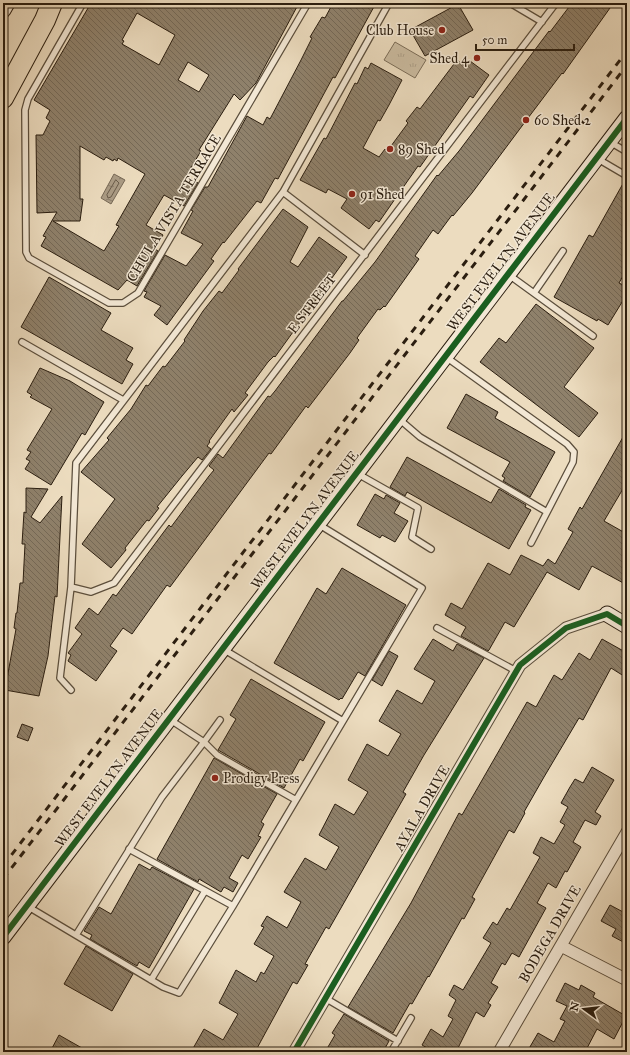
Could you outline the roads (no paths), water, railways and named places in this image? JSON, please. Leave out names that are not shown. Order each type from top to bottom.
[{"type":"highway","points":[[3,98],[46,20],[52,3]]},
{"type":"main road","points":[[3,10],[7,3]]},
{"type":"main road","name":"WEST EVELYN AVENUE","points":[[3,937],[507,273],[627,118]]},
{"type":"main road","points":[[607,614],[627,626]]},
{"type":"street","name":"AYALA DRIVE","points":[[294,1052],[520,665],[566,628],[607,614]]},
{"type":"street","name":"BODEGA DRIVE","points":[[499,1052],[627,832]]},
{"type":"street","points":[[561,946],[627,980]]},
{"type":"lane","name":"CHULA VISTA TERRACE","points":[[84,3],[28,99],[26,110],[26,252],[29,258],[109,302],[123,303],[138,293],[308,3]]},
{"type":"lane","points":[[71,690],[60,678],[71,587],[76,463],[284,192],[389,3]]},
{"type":"lane","points":[[510,3],[542,22]]},
{"type":"lane","name":"E STREET","points":[[71,587],[91,592],[114,583],[556,3]]},
{"type":"lane","points":[[609,141],[627,152]]},
{"type":"lane","points":[[596,158],[627,176]]},
{"type":"lane","points":[[284,192],[365,255]]},
{"type":"lane","points":[[534,293],[563,250]]},
{"type":"lane","points":[[507,273],[593,336]]},
{"type":"lane","points":[[22,342],[123,400]]},
{"type":"lane","points":[[445,356],[567,444],[574,452],[573,462],[532,543]]},
{"type":"lane","points":[[398,418],[420,437],[548,512]]},
{"type":"lane","points":[[356,473],[418,508],[412,537],[431,549]]},
{"type":"lane","points":[[27,906],[163,987],[179,993],[233,906],[422,588],[317,524]]},
{"type":"lane","points":[[437,628],[516,671]]},
{"type":"lane","points":[[222,649],[343,721]]},
{"type":"lane","points":[[168,719],[204,742],[217,755],[296,800]]},
{"type":"lane","points":[[76,935],[162,797],[220,720]]},
{"type":"lane","points":[[129,849],[233,906]]},
{"type":"lane","points":[[151,980],[205,890]]},
{"type":"lane","points":[[325,998],[398,1041]]},
{"type":"lane","points":[[391,1052],[411,1018]]},
{"type":"water","points":[[114,174],[125,180],[111,204],[101,198]]},
{"type":"railway","points":[[3,866],[627,51]]},
{"type":"railway","points":[[3,879],[627,65]]},
{"type":"place","name":"Club House","points":[[442,30]]},
{"type":"place","name":"Shed 4","points":[[477,58]]},
{"type":"place","name":"60 Shed 2","points":[[526,120]]},
{"type":"place","name":"89 Shed","points":[[390,149]]},
{"type":"place","name":"91 Shed","points":[[352,194]]},
{"type":"place","name":"Prodigy Press","points":[[215,778]]}]
